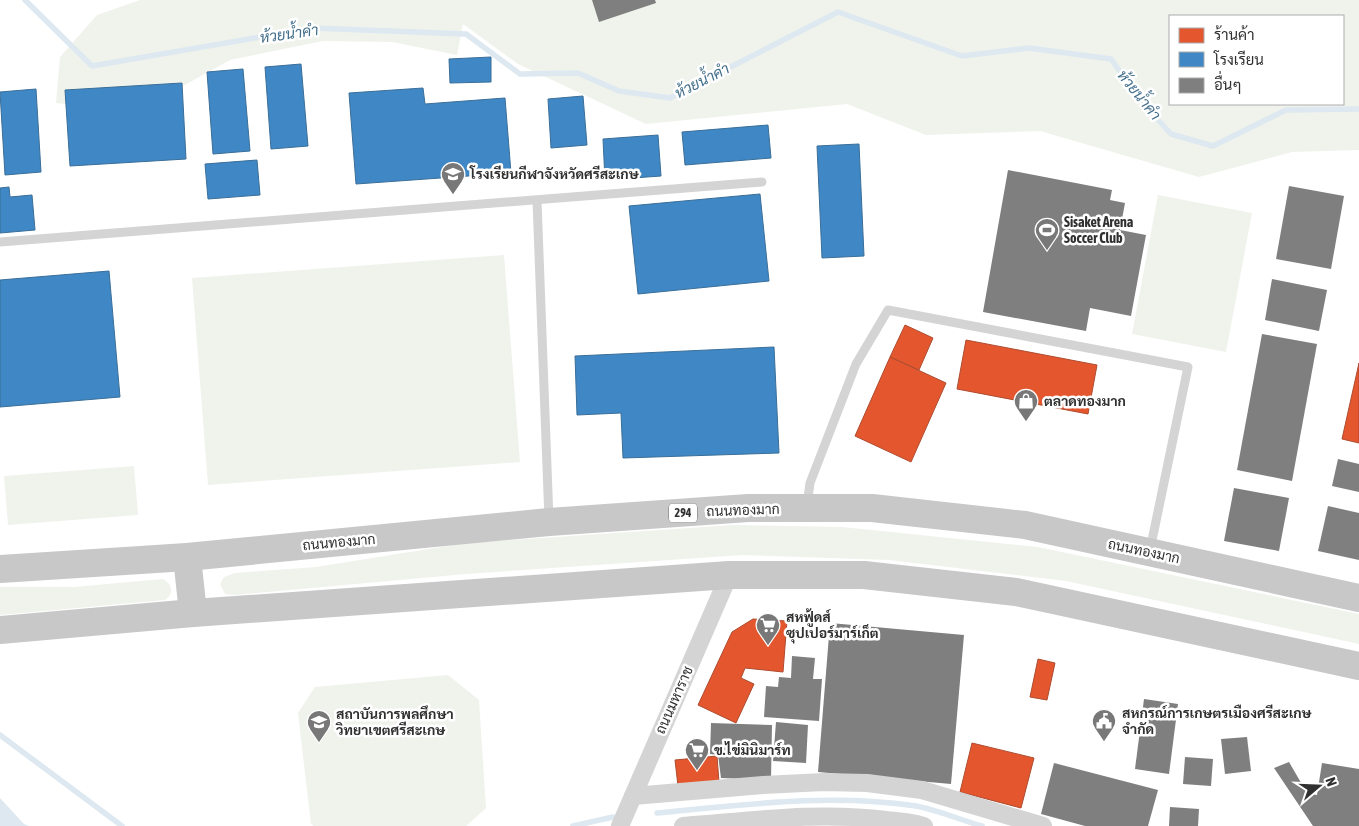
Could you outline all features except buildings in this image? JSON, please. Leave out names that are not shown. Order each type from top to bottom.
[{"type":"main road","name":"ถนนทองมาก","points":[[0,569],[187,557],[549,522],[748,508],[872,508],[1025,526],[1359,598]]},
{"type":"main road","points":[[187,557],[193,613]]},
{"type":"main road","points":[[0,630],[193,613],[729,575],[864,575],[1016,592],[1359,666]]},
{"type":"street","name":"ถนนมหาราช","points":[[620,826],[729,575]]},
{"type":"street","points":[[633,796],[771,784],[867,782],[922,790],[1043,826]]},
{"type":"street","points":[[683,826],[765,819],[865,817],[915,823],[924,826]]},
{"type":"lane","points":[[0,242],[762,182]]},
{"type":"lane","points":[[537,201],[549,522]]},
{"type":"lane","points":[[806,508],[810,483],[856,364],[888,310],[1188,368],[1149,552]]},
{"type":"shaded area","points":[[140,0],[1359,0],[1359,150],[1292,152],[1199,177],[1040,131],[926,135],[847,104],[646,124],[518,64],[463,24],[457,55],[392,42],[323,41],[230,60],[136,112],[56,103],[60,57],[97,15]]},
{"type":"shaded area","points":[[1158,195],[1252,213],[1226,352],[1132,334]]},
{"type":"shaded area","points":[[504,255],[520,462],[208,485],[192,278]]},
{"type":"shaded area","points":[[134,466],[138,515],[8,525],[4,476]]},
{"type":"shaded area","points":[[733,525],[842,527],[1038,547],[1359,614],[1359,644],[1066,581],[889,560],[743,555],[466,574],[235,595],[225,594],[220,584],[224,577],[235,573],[316,567],[466,543]]},
{"type":"shaded area","points":[[163,579],[169,584],[171,589],[170,595],[165,600],[0,615],[0,587],[74,587]]},
{"type":"shaded area","points":[[448,675],[479,700],[486,808],[466,826],[314,826],[311,824],[298,713],[315,687]]},
{"type":"shaded area","points":[[0,798],[24,824],[29,826],[0,826]]},
{"type":"waterway","name":"ห้วยน้ำคำ","points":[[25,0],[92,66],[313,28],[466,34],[520,74],[578,73],[619,91],[670,98],[838,12],[962,56],[1029,48],[1111,59],[1140,100],[1171,134],[1213,146],[1286,110],[1359,109]]},
{"type":"waterway","points":[[0,735],[122,826]]},
{"type":"waterway","points":[[657,813],[754,804],[851,800],[916,806],[982,826]]},
{"type":"waterway","points":[[573,826],[613,817]]},
{"type":"place","name":"โรงเรียนกีฬาจังหวัดศรีสะเกษ","points":[[453,195]]},
{"type":"place","name":"Sisaket Arena Soccer Club","points":[[1047,251]]},
{"type":"place","name":"ตลาดทองมาก","points":[[1026,422]]},
{"type":"place","name":"สหฟู้ดส์ ซุปเปอร์มาร์เก็ต","points":[[768,646]]},
{"type":"place","name":"สหกรณ์การเกษตรเมืองศรีสะเกษ จำกัด","points":[[1104,742]]},
{"type":"place","name":"สถาบันการพลศึกษา วิทยาเขตศรีสะเกษ","points":[[319,743]]},
{"type":"place","name":"ข.ไข่มินิมาร์ท","points":[[697,771]]}]
